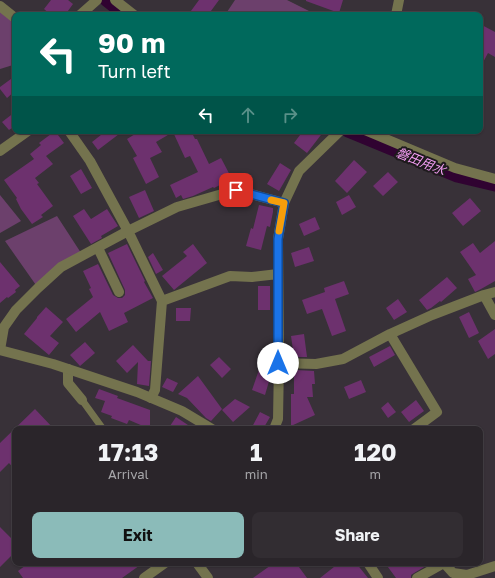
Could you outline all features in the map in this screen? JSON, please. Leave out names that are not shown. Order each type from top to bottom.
[{"type":"street","points":[[83,12],[97,0]]},
{"type":"street","points":[[115,0],[130,12]]},
{"type":"street","points":[[397,12],[399,0]]},
{"type":"street","points":[[0,6],[12,16]]},
{"type":"street","points":[[0,151],[24,134]]},
{"type":"street","points":[[71,134],[90,162],[128,231],[162,301],[155,390],[151,398]]},
{"type":"street","points":[[275,426],[278,419],[278,239],[284,203],[300,171],[337,134]]},
{"type":"street","points":[[374,134],[455,168],[495,179]]},
{"type":"street","points":[[207,426],[182,411],[137,392],[68,369],[0,350],[4,327],[16,310],[35,290],[62,267],[128,231],[177,207],[236,190],[284,203]]},
{"type":"street","points":[[98,248],[119,292]]},
{"type":"street","points":[[162,301],[230,276],[252,277],[278,274]]},
{"type":"street","points":[[278,363],[316,364],[343,359],[432,314],[484,294],[495,292]]},
{"type":"street","points":[[484,294],[495,315]]},
{"type":"street","points":[[390,334],[437,412],[418,426]]},
{"type":"street","points":[[68,369],[68,383],[101,426]]},
{"type":"street","points":[[144,578],[161,566]]},
{"type":"street","points":[[199,566],[208,578]]},
{"type":"street","points":[[370,566],[378,578]]},
{"type":"street","points":[[417,578],[439,566]]},
{"type":"street","points":[[446,566],[453,574],[467,575],[495,566]]},
{"type":"shaded area","points":[[235,0],[287,0],[311,12],[227,12]]},
{"type":"shaded area","points":[[0,6],[12,16],[12,65],[0,69]]},
{"type":"shaded area","points":[[0,195],[21,221],[0,233]]},
{"type":"shaded area","points":[[57,216],[83,256],[38,288],[5,241]]},
{"type":"building","points":[[51,0],[68,0],[73,4],[67,12],[48,12],[44,9]]},
{"type":"building","points":[[199,0],[219,0],[210,12],[190,12]]},
{"type":"building","points":[[306,0],[343,0],[339,12]]},
{"type":"building","points":[[483,26],[495,32],[495,57],[488,53],[483,62]]},
{"type":"building","points":[[12,78],[12,94],[7,98],[0,87]]},
{"type":"building","points":[[12,114],[12,128],[9,130],[2,122]]},
{"type":"building","points":[[51,134],[57,134],[64,143],[46,156],[53,164],[35,178],[39,183],[37,184],[53,206],[41,215],[43,217],[32,224],[21,209],[16,199],[17,198],[4,180],[34,159],[30,154],[41,145],[39,143]]},
{"type":"building","points":[[102,134],[119,134],[98,150],[92,142]]},
{"type":"building","points":[[135,134],[170,134],[156,142],[162,152],[150,158],[159,177],[146,184],[133,158],[137,156],[127,139]]},
{"type":"building","points":[[174,134],[192,134],[195,139],[197,139],[209,164],[221,158],[232,179],[193,196],[183,199],[181,195],[176,198],[170,185],[198,172],[190,156],[185,158]]},
{"type":"building","points":[[301,134],[322,134],[307,153],[294,143]]},
{"type":"building","points":[[354,160],[367,172],[347,193],[335,181]]},
{"type":"building","points":[[280,163],[291,170],[279,191],[267,184]]},
{"type":"building","points":[[81,169],[92,188],[81,194],[70,176]]},
{"type":"building","points":[[388,172],[398,182],[383,196],[373,186]]},
{"type":"building","points":[[145,190],[154,211],[139,218],[129,197]]},
{"type":"building","points":[[349,195],[356,207],[342,215],[336,202]]},
{"type":"building","points":[[470,198],[481,211],[463,226],[452,213]]},
{"type":"building","points":[[259,205],[273,208],[270,227],[267,226],[261,250],[246,246],[251,228],[253,229]]},
{"type":"building","points":[[84,209],[91,219],[107,209],[118,226],[91,244],[73,216]]},
{"type":"building","points":[[315,217],[320,229],[304,236],[299,224]]},
{"type":"building","points":[[495,241],[495,281],[475,292],[468,279],[476,275],[460,252],[473,243],[480,253]]},
{"type":"building","points":[[127,244],[153,298],[124,313],[128,322],[109,331],[100,312],[76,332],[66,319],[93,297],[89,289],[91,288],[83,271],[98,264],[113,295],[118,298],[122,298],[125,295],[125,290],[108,253]]},
{"type":"building","points":[[193,244],[207,263],[174,290],[162,276],[187,256],[183,252]]},
{"type":"building","points":[[309,247],[314,261],[295,267],[291,253]]},
{"type":"building","points":[[153,253],[163,270],[156,274],[148,257]]},
{"type":"building","points":[[0,262],[20,286],[15,290],[16,292],[0,303]]},
{"type":"building","points":[[447,277],[457,288],[441,302],[440,301],[427,310],[419,300]]},
{"type":"building","points":[[344,281],[349,294],[335,299],[346,331],[332,336],[322,309],[307,314],[302,300],[325,292],[324,288]]},
{"type":"building","points":[[258,286],[270,286],[270,310],[258,310]]},
{"type":"building","points":[[398,299],[407,312],[394,320],[386,308]]},
{"type":"building","points":[[46,307],[63,322],[50,336],[59,343],[49,355],[24,334]]},
{"type":"building","points":[[176,308],[191,308],[190,321],[176,321]]},
{"type":"building","points":[[469,312],[479,333],[469,338],[459,317]]},
{"type":"building","points":[[495,329],[495,354],[488,359],[478,341]]},
{"type":"building","points":[[304,334],[307,357],[294,357],[291,336]]},
{"type":"building","points":[[85,342],[95,353],[80,366],[70,355]]},
{"type":"building","points":[[133,345],[148,361],[151,361],[149,386],[137,384],[138,362],[127,373],[116,361]]},
{"type":"building","points":[[390,346],[395,355],[374,367],[369,357]]},
{"type":"building","points":[[219,357],[231,369],[222,378],[210,365]]},
{"type":"building","points":[[261,364],[269,367],[269,370],[272,371],[265,395],[252,390]]},
{"type":"building","points":[[296,370],[314,371],[315,384],[312,384],[313,397],[307,397],[315,415],[291,426],[291,394],[294,394],[294,372],[296,372]]},
{"type":"building","points":[[198,376],[222,409],[211,421],[206,418],[187,398],[178,394]]},
{"type":"building","points":[[167,378],[178,383],[173,392],[162,387]]},
{"type":"building","points":[[361,380],[366,392],[349,399],[344,387]]},
{"type":"building","points":[[99,389],[118,396],[117,398],[150,410],[150,426],[143,426],[129,420],[127,424],[111,418],[112,416],[101,412],[105,401],[95,398]]},
{"type":"building","points":[[235,399],[250,407],[233,422],[222,410]]},
{"type":"building","points":[[416,400],[424,411],[409,422],[401,412]]},
{"type":"building","points":[[388,402],[396,412],[388,418],[381,408]]},
{"type":"building","points":[[35,409],[51,426],[18,426]]},
{"type":"building","points":[[260,412],[270,417],[265,426],[253,426]]},
{"type":"building","points":[[176,417],[190,426],[170,426]]},
{"type":"building","points":[[12,431],[12,466],[9,463],[0,472],[0,443]]},
{"type":"building","points":[[0,527],[12,539],[12,555],[0,567]]},
{"type":"building","points":[[25,566],[139,566],[122,578],[23,578],[18,571]]},
{"type":"building","points":[[270,566],[298,566],[307,578],[253,578]]},
{"type":"building","points":[[335,566],[358,566],[368,578],[320,578]]},
{"type":"building","points":[[387,566],[426,566],[411,575],[411,578],[396,578]]},
{"type":"waterway","name":"磐田用水","points":[[106,0],[121,12]]},
{"type":"waterway","name":"磐田用水","points":[[355,134],[457,176],[495,185]]},
{"type":"slow traffic","points":[[271,200],[284,203],[279,231]]},
{"type":"route","points":[[236,190],[284,203],[278,239],[278,363]]}]
